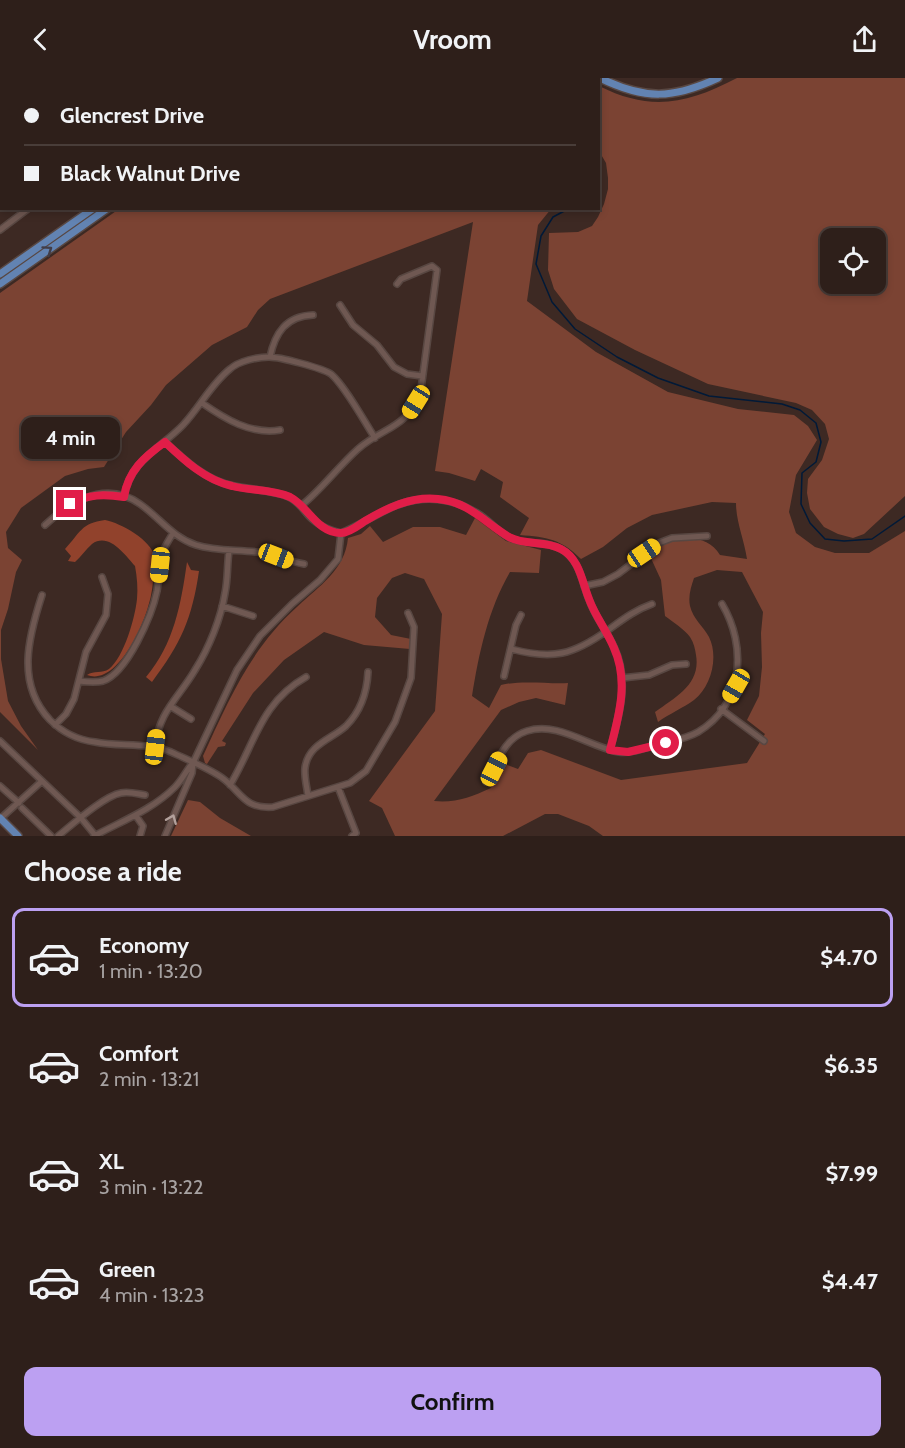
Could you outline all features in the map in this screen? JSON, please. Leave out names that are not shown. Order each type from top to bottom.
[{"type":"main road","points":[[600,78],[624,90],[650,94],[675,93],[718,78]]},
{"type":"main road","points":[[0,274],[91,210]]},
{"type":"main road","points":[[0,284],[105,210]]},
{"type":"main road","points":[[0,819],[18,836]]},
{"type":"street","points":[[0,230],[26,210]]},
{"type":"street","points":[[301,506],[314,496],[360,447],[397,426],[416,402],[422,376],[437,270],[432,266],[401,279],[397,284]]},
{"type":"street","points":[[340,305],[353,325],[378,345],[394,367],[408,374],[422,376]]},
{"type":"street","points":[[270,357],[273,340],[282,328],[305,315],[313,315]]},
{"type":"street","points":[[124,497],[127,483],[135,468],[165,442],[202,403],[218,380],[232,367],[248,360],[270,357],[316,367],[330,374],[340,385],[375,438]]},
{"type":"street","points":[[202,403],[220,416],[239,424],[270,432],[280,430]]},
{"type":"street","points":[[165,442],[191,466],[212,479],[231,486],[276,493],[290,498],[325,528],[341,533],[394,505],[416,500],[438,499],[458,504],[478,513],[511,538],[548,544],[562,549],[572,557],[589,602],[614,648],[622,678],[619,715],[610,750]]},
{"type":"street","points":[[45,525],[62,510],[80,499],[100,495],[124,497],[141,505],[173,533],[196,545],[229,551],[265,553],[304,564]]},
{"type":"street","points":[[79,681],[104,681],[111,676],[138,642],[151,614],[162,553],[173,533]]},
{"type":"street","points":[[0,741],[81,818],[95,836],[136,816],[172,790],[193,763],[237,670],[260,636],[320,580],[338,559],[341,533]]},
{"type":"street","points":[[584,586],[603,582],[618,574],[658,543],[672,537],[707,536]]},
{"type":"street","points":[[155,747],[158,726],[195,670],[207,646],[222,606],[229,551]]},
{"type":"street","points":[[55,725],[66,714],[74,699],[86,652],[106,615],[108,594],[102,577]]},
{"type":"street","points":[[42,595],[30,635],[28,661],[30,689],[40,710],[55,725],[75,737],[92,742],[155,747],[215,773],[242,799],[257,807],[273,807],[338,787],[350,783],[366,771],[395,722],[411,678],[414,627],[408,613]]},
{"type":"street","points":[[511,650],[531,655],[563,654],[606,632],[640,608],[652,604]]},
{"type":"street","points":[[486,782],[512,738],[525,731],[538,728],[551,729],[610,750],[628,752],[685,739],[709,724],[736,686],[738,672],[735,633],[722,604]]},
{"type":"street","points":[[222,606],[253,616]]},
{"type":"street","points":[[504,676],[516,625],[521,615]]},
{"type":"street","points":[[622,678],[649,675],[672,664],[686,663]]},
{"type":"street","points":[[308,796],[305,767],[312,752],[324,739],[345,727],[360,708],[367,689],[368,672]]},
{"type":"street","points":[[230,785],[260,722],[292,685],[306,677]]},
{"type":"street","points":[[170,706],[191,719]]},
{"type":"street","points":[[721,709],[764,741]]},
{"type":"street","points":[[165,836],[192,773],[193,763]]},
{"type":"street","points":[[0,819],[20,806],[42,781]]},
{"type":"street","points":[[0,786],[51,836]]},
{"type":"street","points":[[338,787],[354,826],[356,833],[352,836]]},
{"type":"street","points":[[58,836],[112,796],[125,792],[145,795]]},
{"type":"street","points":[[136,816],[143,826],[140,836]]},
{"type":"shaded area","points":[[737,78],[905,78],[905,496],[864,534],[853,538],[838,534],[824,527],[810,509],[807,493],[808,479],[822,460],[829,439],[825,424],[812,410],[796,403],[708,384],[635,350],[577,319],[554,289],[548,270],[549,233],[578,232],[592,226],[604,204],[608,189],[606,163],[600,153],[600,86],[618,94],[652,102],[685,99]]},
{"type":"shaded area","points":[[118,210],[550,210],[538,225],[527,301],[596,352],[668,392],[738,409],[794,415],[808,426],[817,440],[796,475],[789,512],[796,533],[815,547],[835,553],[869,553],[905,531],[905,836],[603,836],[589,826],[558,814],[545,814],[503,836],[395,836],[382,808],[369,801],[435,711],[442,614],[424,579],[405,573],[392,578],[377,598],[375,617],[391,635],[411,639],[410,649],[364,645],[324,632],[284,660],[253,693],[222,741],[226,743],[225,746],[218,747],[207,764],[205,763],[203,756],[232,695],[254,657],[281,622],[330,576],[342,559],[348,538],[361,534],[370,526],[383,542],[413,527],[440,527],[466,535],[475,518],[506,541],[541,550],[539,573],[510,572],[502,586],[485,632],[472,696],[489,708],[501,685],[525,682],[568,683],[565,705],[536,698],[501,710],[434,801],[463,799],[491,788],[502,763],[518,769],[528,753],[541,750],[621,780],[747,763],[765,734],[747,720],[759,696],[763,612],[742,572],[717,570],[694,578],[690,606],[693,615],[707,633],[712,645],[712,671],[705,687],[694,700],[658,722],[655,712],[685,689],[695,674],[697,665],[695,648],[690,637],[665,616],[661,580],[649,554],[666,543],[686,538],[705,541],[720,555],[747,559],[736,503],[712,502],[652,515],[627,528],[603,547],[581,559],[567,547],[553,540],[520,535],[529,518],[500,497],[503,482],[481,469],[475,481],[435,471],[473,222],[270,299],[258,310],[247,327],[212,345],[166,385],[126,432],[104,467],[65,476],[21,508],[6,532],[8,548],[22,560],[16,572],[1,630],[1,659],[8,701],[21,726],[38,750],[0,712],[0,293]]},
{"type":"shaded area","points":[[105,520],[127,529],[142,539],[148,544],[155,560],[150,598],[145,617],[134,641],[117,664],[108,672],[98,676],[87,675],[109,669],[119,656],[128,637],[137,599],[135,566],[116,546],[104,541],[92,544],[75,562],[68,561],[71,556],[65,549],[86,526]]},
{"type":"shaded area","points":[[187,562],[191,570],[199,571],[189,617],[171,655],[152,682],[146,677],[163,651],[175,623]]},
{"type":"shaded area","points":[[188,800],[200,802],[220,818],[251,836],[171,836]]},
{"type":"waterway","points":[[566,210],[553,217],[541,236],[536,264],[552,302],[575,329],[617,357],[658,378],[709,396],[782,404],[800,410],[816,423],[821,442],[816,462],[802,473],[801,504],[810,523],[825,539],[844,541],[872,539],[905,516]]},
{"type":"route","points":[[70,504],[92,495],[109,494],[124,497],[127,483],[135,468],[165,442],[191,466],[212,479],[231,486],[276,493],[290,498],[325,528],[341,533],[394,505],[416,500],[438,499],[458,504],[478,513],[511,538],[548,544],[562,549],[572,557],[589,602],[620,663],[622,696],[610,750],[628,752],[666,743]]}]
